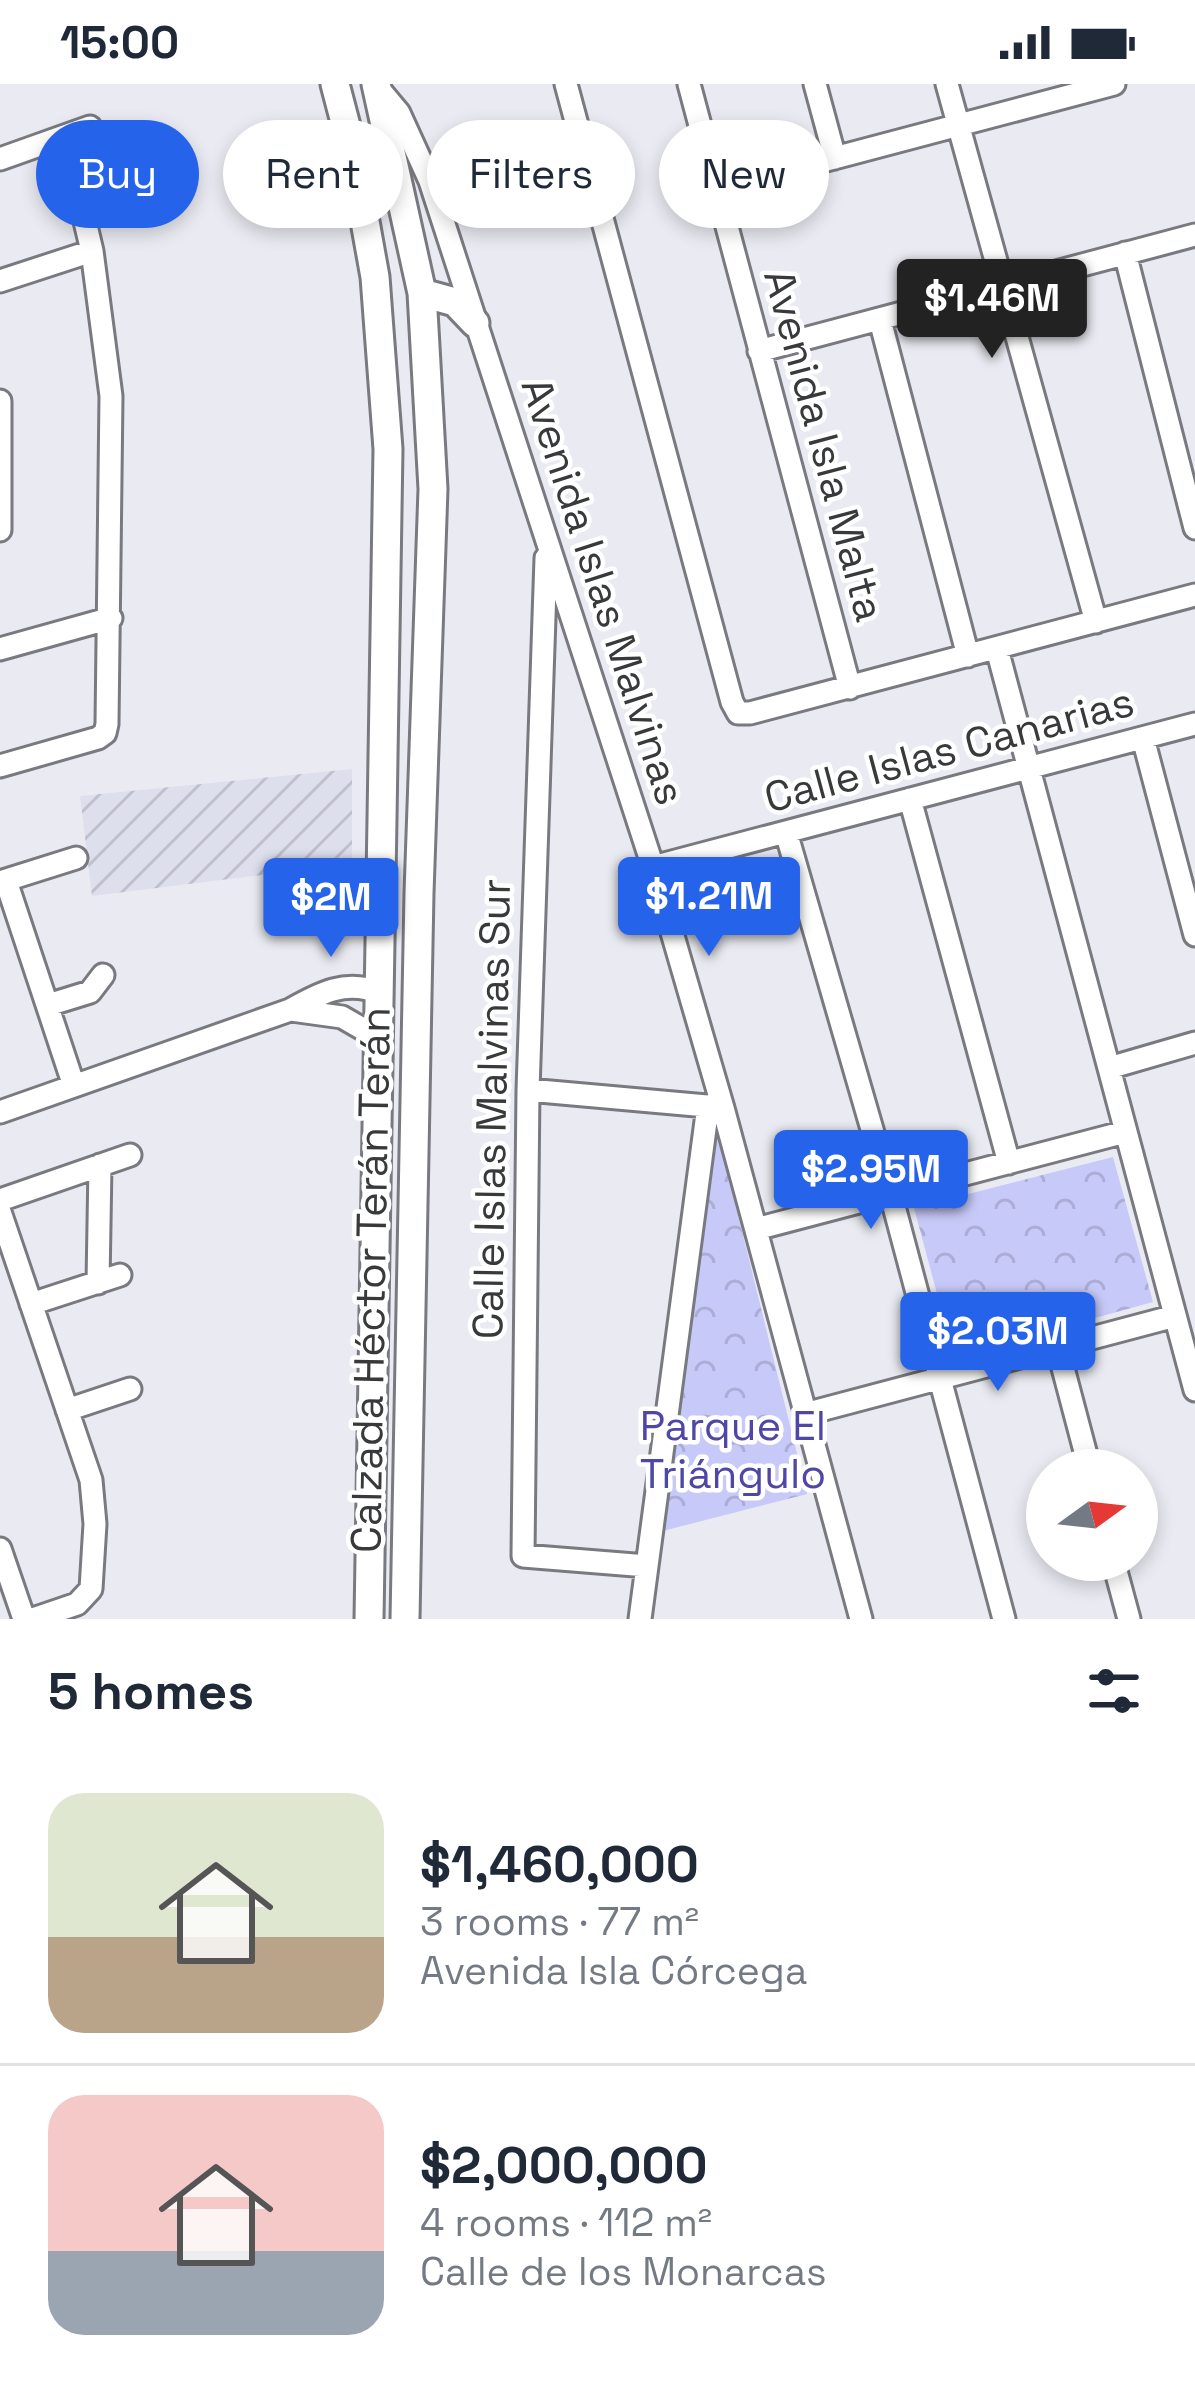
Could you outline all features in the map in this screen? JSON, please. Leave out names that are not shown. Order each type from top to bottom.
[{"type":"main road","name":"Calzada Héctor Terán Terán","points":[[335,84],[375,277],[388,449],[368,1619]]},
{"type":"main road","name":"Calzada Héctor Terán Terán","points":[[376,85],[422,292],[433,489],[419,893],[405,1619]]},
{"type":"main road","points":[[422,292],[455,302],[475,323]]},
{"type":"main road","points":[[383,761],[400,868],[406,882],[419,893]]},
{"type":"main road","points":[[380,993],[400,1019],[404,1088],[415,1124]]},
{"type":"street","points":[[566,84],[738,713],[850,688],[1195,595]]},
{"type":"street","name":"Avenida Isla Malta","points":[[689,84],[699,120]]},
{"type":"street","points":[[815,84],[836,158]]},
{"type":"street","points":[[947,84],[1096,622]]},
{"type":"street","points":[[829,160],[1075,89],[1114,84]]},
{"type":"street","name":"Avenida Islas Malvinas","points":[[376,85],[399,113],[430,181],[652,867],[861,1619]]},
{"type":"street","points":[[0,159],[36,146]]},
{"type":"street","points":[[0,766],[105,733],[112,618],[111,397],[87,228]]},
{"type":"street","name":"Avenida Isla Malta","points":[[728,228],[850,688]]},
{"type":"street","points":[[760,351],[1195,235]]},
{"type":"street","points":[[0,280],[92,250]]},
{"type":"street","points":[[1125,253],[1195,528]]},
{"type":"street","points":[[880,320],[968,656]]},
{"type":"street","points":[[0,401],[0,530]]},
{"type":"street","name":"Calle Islas Malvinas Sur","points":[[546,539],[528,1090],[523,1556],[647,1566]]},
{"type":"street","points":[[0,649],[112,618]]},
{"type":"street","points":[[997,649],[1194,1384]]},
{"type":"street","name":"Calle Islas Canarias","points":[[652,867],[1195,724]]},
{"type":"street","points":[[1143,738],[1195,934]]},
{"type":"street","points":[[910,799],[1009,1163]]},
{"type":"street","points":[[786,832],[891,1195],[1004,1619]]},
{"type":"street","points":[[74,1086],[3,881],[76,858]]},
{"type":"street","points":[[48,1005],[90,992],[104,974]]},
{"type":"street","points":[[0,1112],[290,1010],[335,988],[366,987],[380,993]]},
{"type":"street","points":[[290,1010],[342,1017],[380,1039]]},
{"type":"street","points":[[1109,1067],[1195,1043]]},
{"type":"street","points":[[528,1090],[716,1107],[640,1619]]},
{"type":"street","points":[[756,1229],[1125,1132]]},
{"type":"street","points":[[0,1200],[130,1155]]},
{"type":"street","points":[[98,1283],[100,1165]]},
{"type":"street","points":[[0,1212],[91,1480],[94,1569],[86,1598],[29,1619],[0,1549]]},
{"type":"street","points":[[32,1304],[120,1275]]},
{"type":"street","points":[[805,1414],[1175,1316]]},
{"type":"street","points":[[1058,1349],[1084,1449]]},
{"type":"street","points":[[67,1410],[130,1389]]},
{"type":"street","points":[[1119,1581],[1129,1619]]},
{"type":"shaded area","points":[[352,769],[352,864],[92,896],[80,796]]},
{"type":"green space","name":"Parque El Triángulo","points":[[717,1130],[807,1494],[655,1533]]},
{"type":"green space","points":[[1113,1157],[1153,1302],[954,1357],[914,1208]]}]
